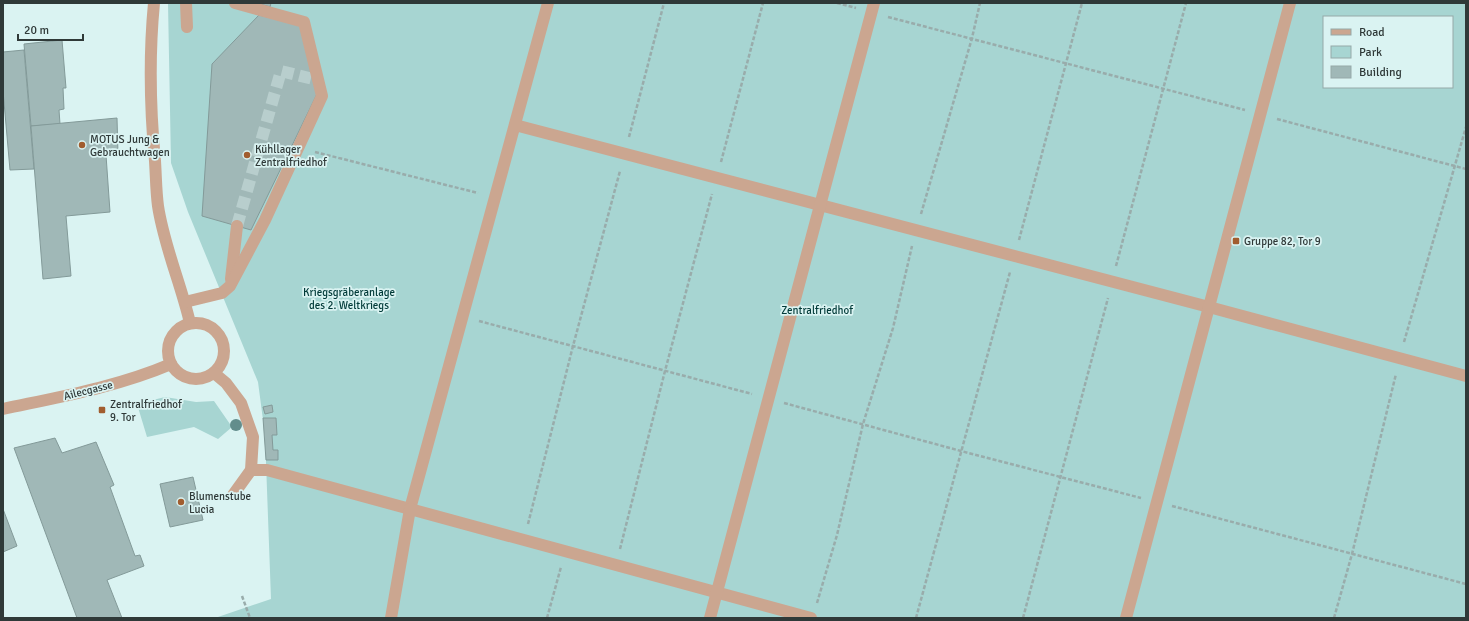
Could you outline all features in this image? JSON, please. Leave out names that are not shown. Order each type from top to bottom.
[{"type":"street","points":[[154,3],[150,67],[152,131],[158,206],[166,244],[185,302],[190,323]]},
{"type":"street","points":[[186,3],[187,27]]},
{"type":"street","points":[[185,302],[222,293],[230,286],[265,220],[322,96],[316,80],[304,22],[235,3]]},
{"type":"street","points":[[391,618],[410,509],[548,3]]},
{"type":"street","points":[[1126,618],[1290,3]]},
{"type":"street","points":[[710,618],[873,8]]},
{"type":"street","points":[[515,125],[1112,281],[1466,376]]},
{"type":"street","points":[[230,286],[237,226]]},
{"type":"street","points":[[190,323],[208,325],[222,338],[225,347],[224,357],[220,366],[207,378],[199,380],[190,379],[176,371],[168,356],[170,339],[182,326],[190,323]]},
{"type":"street","name":"Ailecgasse","points":[[3,409],[97,388],[145,374],[171,364]]},
{"type":"street","points":[[214,373],[226,383],[241,403],[253,436],[251,470],[233,495]]},
{"type":"street","points":[[251,470],[267,470],[717,592],[813,614]]},
{"type":"path","points":[[524,540],[572,346],[664,3]]},
{"type":"path","points":[[616,565],[665,370],[763,3]]},
{"type":"path","points":[[837,3],[873,8],[972,38],[1466,169]]},
{"type":"path","points":[[813,614],[837,534],[863,424],[893,328],[916,230],[972,38],[980,3]]},
{"type":"path","points":[[916,618],[1082,3]]},
{"type":"path","points":[[1022,618],[1186,3]]},
{"type":"path","points":[[299,148],[495,198]]},
{"type":"path","points":[[463,316],[863,424]]},
{"type":"path","points":[[547,618],[565,551]]},
{"type":"path","points":[[242,596],[250,618]]},
{"type":"green space","name":"Zentralfriedhof","points":[[168,3],[1466,3],[1466,618],[215,618],[271,599],[265,435],[258,382],[188,212],[171,163]]},
{"type":"green space","points":[[165,397],[196,402],[214,401],[232,427],[218,439],[194,427],[147,437],[137,404]]},
{"type":"building","points":[[257,3],[271,3],[270,7]]},
{"type":"building","name":"Kühllager Zentralfriedhof","points":[[259,15],[301,25],[317,94],[251,230],[202,216],[212,64]]},
{"type":"building","points":[[62,40],[66,88],[63,88],[64,109],[59,110],[60,124],[31,126],[24,44]]},
{"type":"building","points":[[24,50],[34,169],[10,170],[3,91],[3,52]]},
{"type":"building","points":[[117,118],[118,154],[106,155],[110,212],[66,216],[71,276],[43,279],[31,126]]},
{"type":"building","points":[[272,405],[273,412],[265,414],[263,407]]},
{"type":"building","points":[[263,418],[276,418],[277,435],[272,435],[273,450],[278,450],[278,460],[266,460]]},
{"type":"building","points":[[55,438],[62,453],[96,442],[114,485],[110,487],[135,556],[140,555],[144,566],[107,580],[122,618],[77,618],[14,448]]},
{"type":"building","name":"Blumenstube Lucia","points":[[193,477],[203,520],[170,527],[160,484]]},
{"type":"building","points":[[3,509],[17,546],[3,552]]},
{"type":"tunnel","points":[[237,226],[281,71],[313,79]]},
{"type":"place","name":"MOTUS Jung & Gebrauchtwagen","points":[[82,145]]},
{"type":"place","name":"Kühllager Zentralfriedhof","points":[[247,155]]},
{"type":"place","name":"Gruppe 82, Tor 9","points":[[1236,241]]},
{"type":"place","name":"Zentralfriedhof 9. Tor","points":[[102,410]]},
{"type":"place","name":"Blumenstube Lucia","points":[[181,502]]},
{"type":"park label","name":"Kriegsgräberanlage des 2. Weltkriegs","points":[[349,298]]}]
